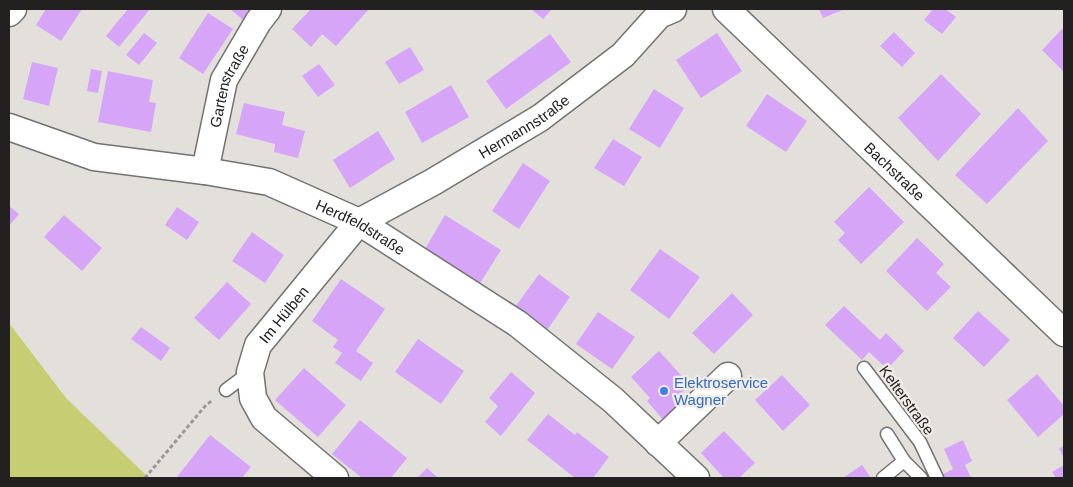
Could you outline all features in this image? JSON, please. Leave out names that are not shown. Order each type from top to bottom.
[{"type":"street","points":[[9,14],[13,9]]},
{"type":"street","name":"Gartenstraße","points":[[205,171],[224,80],[258,22],[268,9]]},
{"type":"street","name":"Bachstraße","points":[[726,9],[1064,333]]},
{"type":"street","name":"Hermannstraße","points":[[359,222],[433,182],[540,118],[623,55],[661,11]]},
{"type":"street","name":"Herdfeldstraße","points":[[9,126],[94,157],[205,171],[269,182],[359,222],[518,324],[613,400],[696,478]]},
{"type":"street","name":"Im Hülben","points":[[335,478],[264,418],[253,398],[250,372],[258,345],[359,222]]},
{"type":"street","points":[[658,443],[728,376]]},
{"type":"lane","name":"Kelterstraße","points":[[864,368],[920,442],[937,478]]},
{"type":"lane","points":[[226,390],[250,372]]},
{"type":"lane","points":[[887,434],[904,461],[921,478]]},
{"type":"lane","points":[[883,478],[904,461]]},
{"type":"path","points":[[145,478],[206,405],[226,390]]},
{"type":"green space","points":[[9,323],[66,398],[149,478],[9,478]]},
{"type":"building","points":[[46,9],[82,9],[61,41],[36,25]]},
{"type":"building","points":[[128,9],[150,9],[119,47],[106,36]]},
{"type":"building","points":[[230,9],[252,9],[243,20]]},
{"type":"building","points":[[311,9],[369,9],[336,46],[322,34],[311,47],[292,29]]},
{"type":"building","points":[[531,9],[552,9],[543,19]]},
{"type":"building","points":[[819,9],[845,9],[823,18]]},
{"type":"building","points":[[933,9],[945,9],[956,17],[942,34],[924,20]]},
{"type":"building","points":[[208,13],[233,29],[203,74],[179,58]]},
{"type":"building","points":[[1064,27],[1064,72],[1042,50]]},
{"type":"building","points":[[894,32],[915,53],[902,67],[880,46]]},
{"type":"building","points":[[144,33],[157,43],[139,65],[126,55]]},
{"type":"building","points":[[717,33],[742,71],[701,98],[676,60]]},
{"type":"building","points":[[550,34],[571,62],[506,109],[486,81]]},
{"type":"building","points":[[410,47],[424,70],[399,84],[385,62]]},
{"type":"building","points":[[32,62],[58,68],[49,106],[23,99]]},
{"type":"building","points":[[319,64],[335,85],[318,97],[302,76]]},
{"type":"building","points":[[91,69],[102,71],[98,93],[87,91]]},
{"type":"building","points":[[108,71],[153,80],[149,102],[156,103],[151,132],[98,122]]},
{"type":"building","points":[[941,74],[981,114],[938,161],[898,118]]},
{"type":"building","points":[[451,85],[469,117],[422,143],[405,112]]},
{"type":"building","points":[[654,89],[684,108],[660,148],[629,129]]},
{"type":"building","points":[[767,94],[807,121],[786,152],[746,126]]},
{"type":"building","points":[[244,103],[285,112],[282,125],[305,131],[298,158],[274,152],[275,144],[236,134]]},
{"type":"building","points":[[1018,108],[1048,141],[987,204],[955,175]]},
{"type":"building","points":[[378,131],[395,159],[350,188],[333,160]]},
{"type":"building","points":[[613,139],[642,157],[624,186],[594,168]]},
{"type":"building","points":[[523,163],[550,181],[519,229],[492,211]]},
{"type":"building","points":[[869,187],[904,222],[861,264],[838,240],[845,233],[834,222]]},
{"type":"building","points":[[9,206],[19,214],[9,226]]},
{"type":"building","points":[[177,207],[199,222],[187,240],[165,225]]},
{"type":"building","points":[[64,215],[102,248],[82,271],[44,237]]},
{"type":"building","points":[[445,215],[501,250],[477,288],[422,254]]},
{"type":"building","points":[[252,232],[284,255],[265,283],[232,261]]},
{"type":"building","points":[[917,238],[944,264],[936,273],[951,287],[927,311],[886,271]]},
{"type":"building","points":[[660,249],[700,277],[669,319],[630,290]]},
{"type":"building","points":[[539,274],[570,297],[545,333],[513,310]]},
{"type":"building","points":[[341,279],[385,309],[356,351],[373,363],[361,381],[335,363],[342,353],[333,347],[338,340],[312,321]]},
{"type":"building","points":[[227,282],[251,304],[219,340],[194,318]]},
{"type":"building","points":[[732,293],[753,315],[714,354],[692,333]]},
{"type":"building","points":[[844,306],[880,340],[886,333],[904,351],[887,369],[869,352],[862,360],[825,325]]},
{"type":"building","points":[[978,311],[1010,340],[984,367],[953,338]]},
{"type":"building","points":[[598,312],[635,337],[612,369],[576,344]]},
{"type":"building","points":[[141,327],[170,348],[161,361],[131,339]]},
{"type":"building","points":[[418,339],[464,371],[441,404],[395,372]]},
{"type":"building","name":"Elektroservice Wagner","points":[[659,351],[690,385],[676,398],[685,407],[667,424],[647,401],[650,398],[631,377]]},
{"type":"building","points":[[304,368],[346,405],[318,437],[275,400]]},
{"type":"building","points":[[511,372],[535,393],[501,436],[485,422],[498,406],[489,398]]},
{"type":"building","points":[[1037,374],[1064,406],[1064,414],[1038,437],[1007,400]]},
{"type":"building","points":[[782,375],[810,405],[783,431],[755,400]]},
{"type":"building","points":[[548,414],[575,435],[577,432],[609,457],[593,478],[575,478],[527,440]]},
{"type":"building","points":[[360,420],[407,458],[391,478],[362,478],[332,454]]},
{"type":"building","points":[[724,431],[755,463],[739,478],[724,478],[701,453]]},
{"type":"building","points":[[210,435],[251,467],[242,478],[178,478],[177,477]]},
{"type":"building","points":[[963,440],[972,461],[965,465],[971,478],[944,478],[943,474],[953,469],[944,449]]},
{"type":"building","points":[[1064,446],[1064,458],[1059,449]]},
{"type":"building","points":[[862,465],[871,478],[843,478]]},
{"type":"building","points":[[1064,465],[1064,478],[1056,478],[1052,472]]},
{"type":"building","points":[[427,468],[438,478],[417,478]]},
{"type":"place","name":"Elektroservice Wagner","points":[[664,391]]}]
